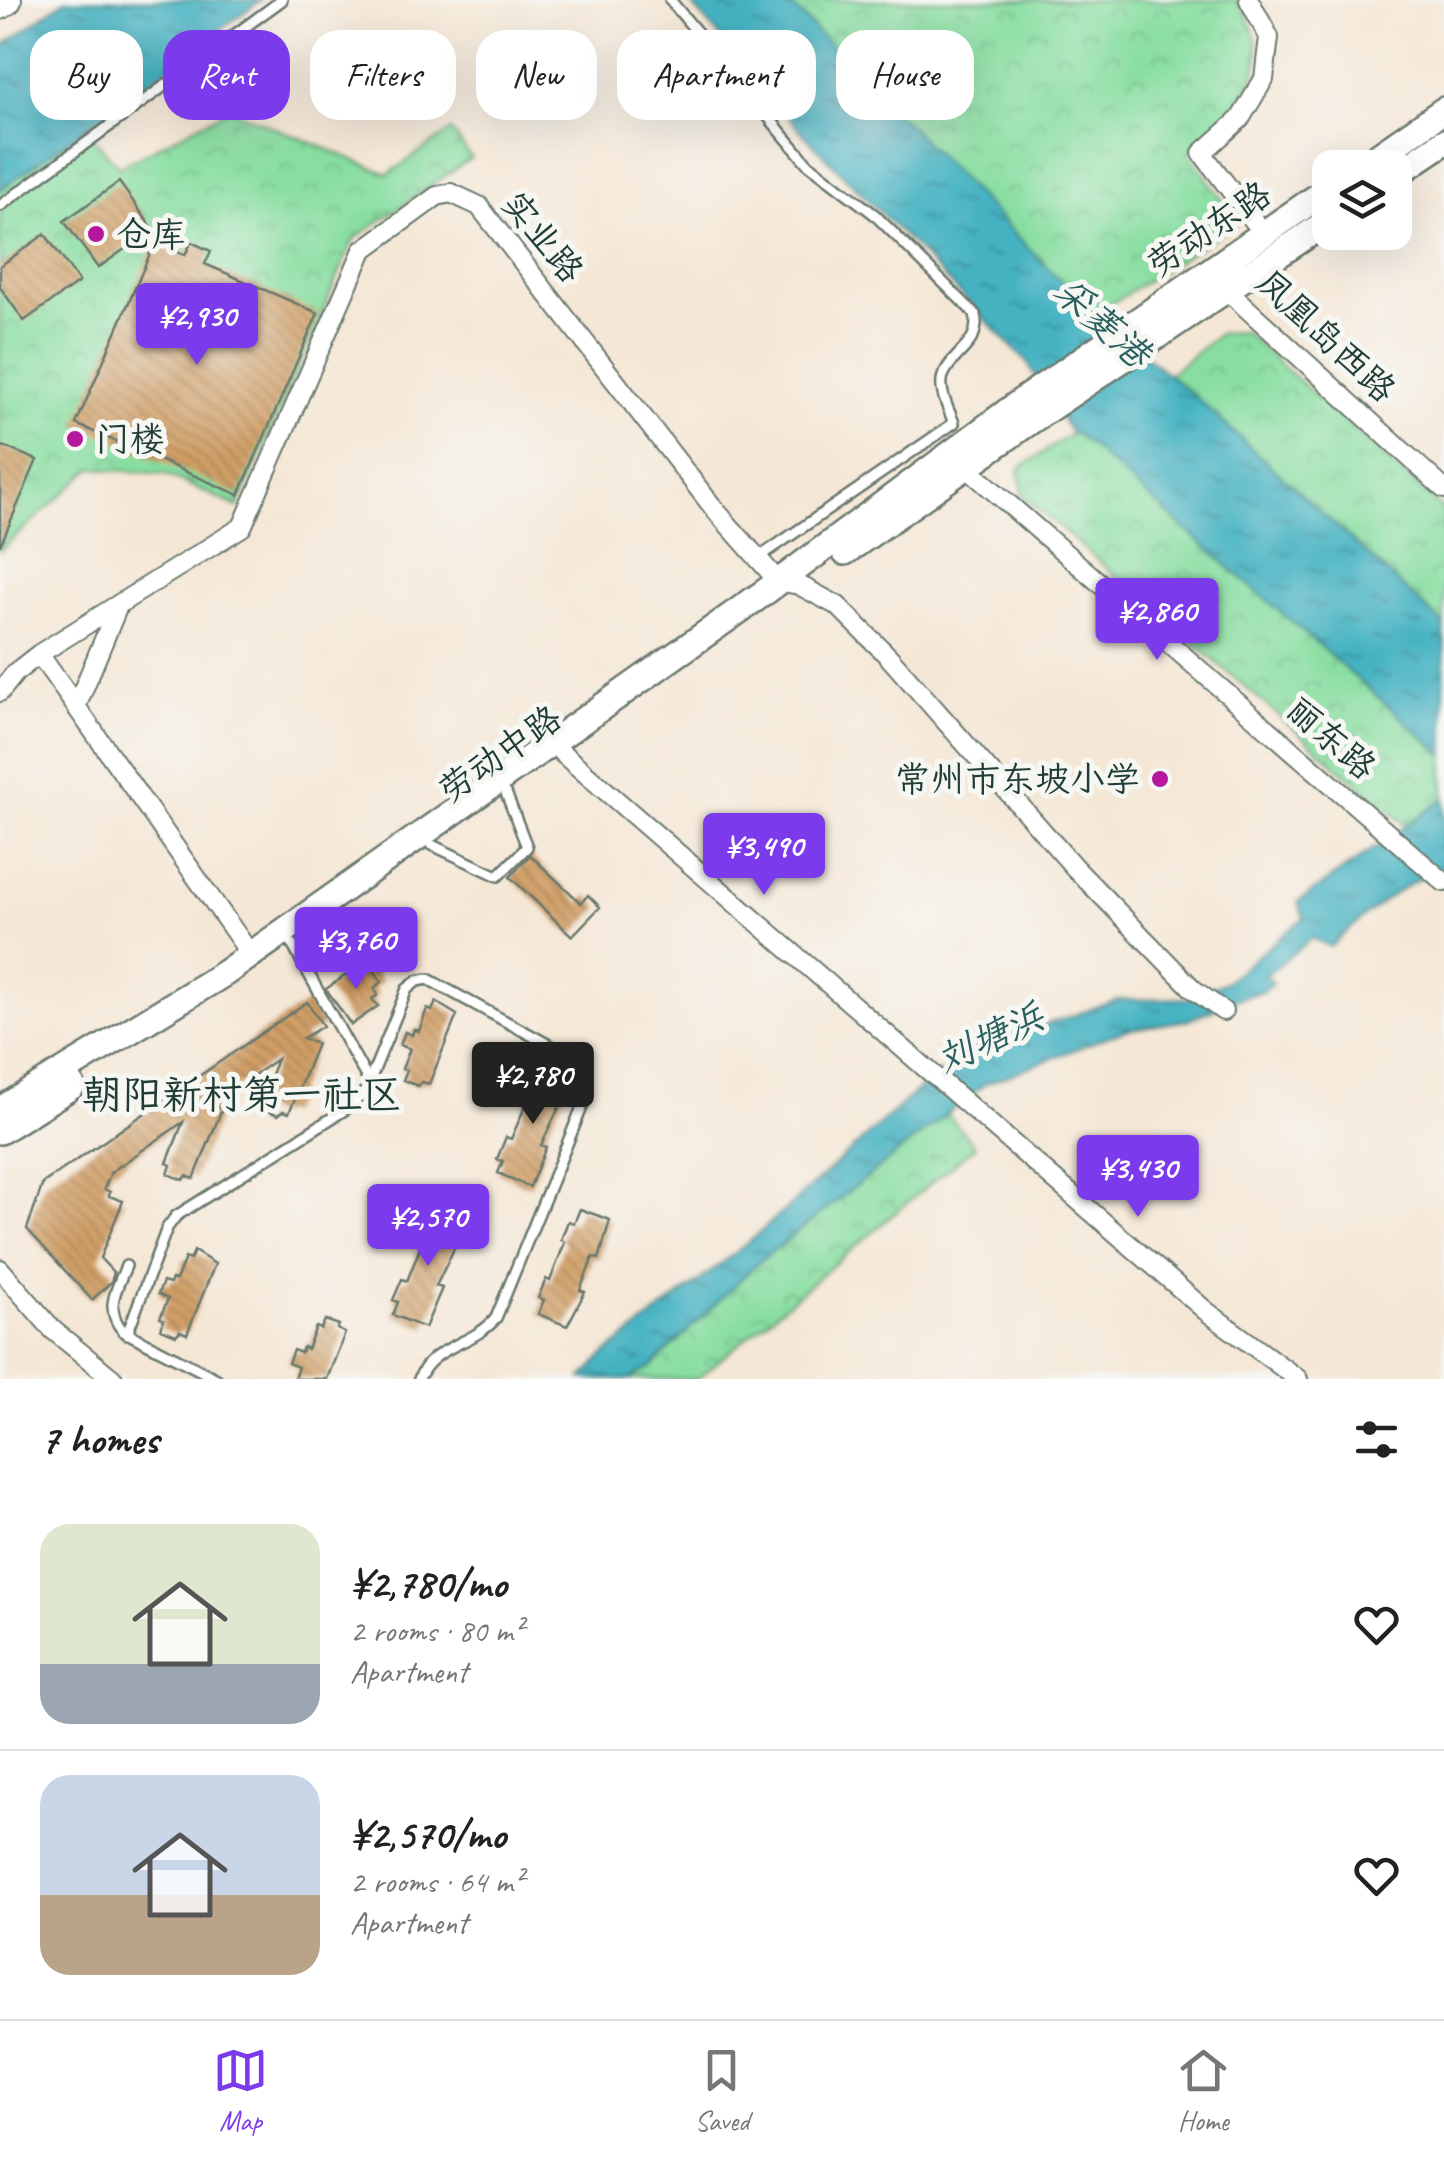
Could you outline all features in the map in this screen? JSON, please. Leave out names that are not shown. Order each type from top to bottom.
[{"type":"main road","points":[[0,5],[7,0]]},
{"type":"main road","points":[[1386,150],[1444,110]]},
{"type":"main road","points":[[1412,164],[1444,142]]},
{"type":"main road","name":"劳动东路","points":[[1217,281],[1264,234],[1312,201]]},
{"type":"main road","name":"劳动东路","points":[[1028,410],[1217,281],[1312,230]]},
{"type":"main road","name":"劳动中路","points":[[0,1110],[251,956],[789,583],[966,467],[1028,410]]},
{"type":"main road","name":"劳动中路","points":[[0,1132],[233,986],[562,753],[1028,410]]},
{"type":"street","name":"凤凰岛西路","points":[[1249,0],[1269,36],[1264,79],[1240,119],[1202,153],[1264,234]]},
{"type":"street","name":"实业路","points":[[0,692],[16,672],[40,654],[242,527],[363,250],[436,196],[451,193],[479,206],[716,511],[758,558],[789,583],[838,606],[888,656],[1075,868],[1193,989],[1223,1011]]},
{"type":"street","name":"凤凰岛西路","points":[[1217,281],[1444,489]]},
{"type":"street","name":"丽东路","points":[[966,467],[1442,881]]},
{"type":"street","points":[[76,707],[118,604]]},
{"type":"street","points":[[40,654],[251,956]]},
{"type":"street","points":[[562,753],[1206,1311],[1298,1379]]},
{"type":"street","points":[[0,1269],[53,1330],[113,1379]]},
{"type":"lane","points":[[0,206],[282,0]]},
{"type":"lane","points":[[670,0],[806,163],[874,214],[975,314],[978,326],[972,342],[943,375],[942,388],[954,424],[758,558]]},
{"type":"lane","points":[[432,845],[498,876],[527,846],[506,793]]},
{"type":"lane","points":[[292,944],[369,1082]]},
{"type":"lane","points":[[128,1334],[167,1228],[176,1216],[351,1106],[369,1082],[408,989],[416,981],[428,979],[573,1058],[584,1069],[588,1082],[585,1100],[496,1318],[484,1332],[440,1352],[424,1366],[419,1379]]},
{"type":"lane","points":[[126,1266],[110,1306],[115,1323],[128,1334],[217,1379]]},
{"type":"green space","points":[[786,0],[1236,0],[1251,24],[1257,65],[1239,102],[1189,152],[1238,222],[1094,315],[903,120],[974,120],[974,30],[836,30],[836,51]]},
{"type":"green space","points":[[208,120],[256,120],[388,174],[451,131],[471,158],[354,239],[238,507],[165,474],[92,468],[0,551],[0,190],[85,128],[119,167]]},
{"type":"green space","points":[[1244,332],[1444,510],[1444,642],[1155,385],[1220,333]]},
{"type":"green space","points":[[1093,419],[1444,733],[1444,858],[1023,496],[1019,469]]},
{"type":"green space","points":[[947,1114],[975,1146],[697,1379],[629,1379],[651,1367],[754,1266]]},
{"type":"water","points":[[65,0],[261,0],[220,30],[163,30],[163,71],[143,86],[143,30],[30,30],[30,120],[96,120],[0,190],[0,48]]},
{"type":"water","points":[[688,0],[786,0],[815,30],[714,30]]},
{"type":"water","name":"采菱港","points":[[816,31],[836,51],[836,120],[903,120],[1094,315],[1190,392],[1444,625],[1444,755],[1070,432],[1027,362],[791,120],[816,120]]},
{"type":"water","points":[[1444,799],[1444,866],[1397,892],[1330,947],[1312,938],[1265,976],[1273,983],[1262,992],[1188,1020],[1125,1030],[985,1084],[754,1266],[651,1367],[629,1379],[582,1379],[602,1357],[755,1237],[920,1088],[977,1048],[1118,1000],[1190,998],[1225,982],[1304,918],[1298,902]]},
{"type":"building","points":[[119,182],[153,229],[98,268],[64,221]]},
{"type":"building","points":[[45,234],[79,282],[24,321],[0,287],[0,266]]},
{"type":"building","points":[[155,242],[185,255],[191,242],[211,251],[205,264],[318,313],[239,495],[76,424]]},
{"type":"building","points":[[0,445],[37,460],[0,546]]},
{"type":"building","points":[[530,855],[581,903],[588,895],[600,907],[572,936],[510,877]]},
{"type":"building","points":[[367,960],[382,982],[374,988],[378,995],[372,999],[378,1006],[351,1025],[326,989]]},
{"type":"building","points":[[307,1002],[323,1026],[303,1038],[317,1044],[289,1113],[283,1111],[278,1115],[263,1109],[267,1100],[262,1098],[277,1059],[211,1105],[222,1109],[194,1179],[187,1176],[183,1180],[168,1174],[171,1165],[167,1163],[183,1122],[111,1172],[104,1189],[110,1192],[109,1196],[123,1201],[100,1258],[114,1273],[111,1282],[92,1300],[27,1229],[43,1183]]},
{"type":"building","points":[[436,1002],[457,1015],[429,1084],[422,1082],[418,1086],[403,1080],[407,1070],[402,1069],[410,1049],[400,1045],[405,1032],[412,1035],[414,1029],[419,1031],[427,1009],[432,1011]]},
{"type":"building","points":[[541,1068],[572,1080],[541,1145],[546,1147],[530,1187],[498,1173],[503,1161],[497,1159],[506,1137],[511,1139],[527,1102],[522,1099],[530,1080],[535,1083]]},
{"type":"building","points":[[436,1209],[467,1222],[436,1286],[442,1288],[425,1328],[393,1315],[398,1302],[393,1300],[402,1279],[407,1281],[422,1243],[417,1241],[425,1222],[431,1224]]},
{"type":"building","points":[[580,1209],[610,1220],[599,1259],[593,1257],[580,1290],[585,1292],[567,1326],[538,1314],[544,1300],[538,1298],[546,1279],[550,1281],[565,1242],[561,1240],[568,1221],[574,1223]]},
{"type":"building","points":[[194,1251],[215,1264],[187,1334],[180,1331],[176,1335],[161,1329],[164,1320],[160,1318],[168,1299],[158,1294],[163,1282],[170,1284],[172,1279],[176,1280],[185,1258],[190,1260]]},
{"type":"building","points":[[325,1320],[339,1325],[337,1329],[345,1333],[327,1379],[294,1379],[298,1367],[288,1363],[293,1350],[301,1353],[303,1347],[307,1349],[316,1327],[321,1329]]},
{"type":"place","name":"仓库","points":[[96,234]]},
{"type":"place","name":"门楼","points":[[75,439]]},
{"type":"place","name":"常州市东坡小学","points":[[1160,779]]},
{"type":"district","name":"朝阳新村第一社区","points":[[242,1095]]},
{"type":"water label","name":"刘塘浜","points":[[990,1038]]}]
